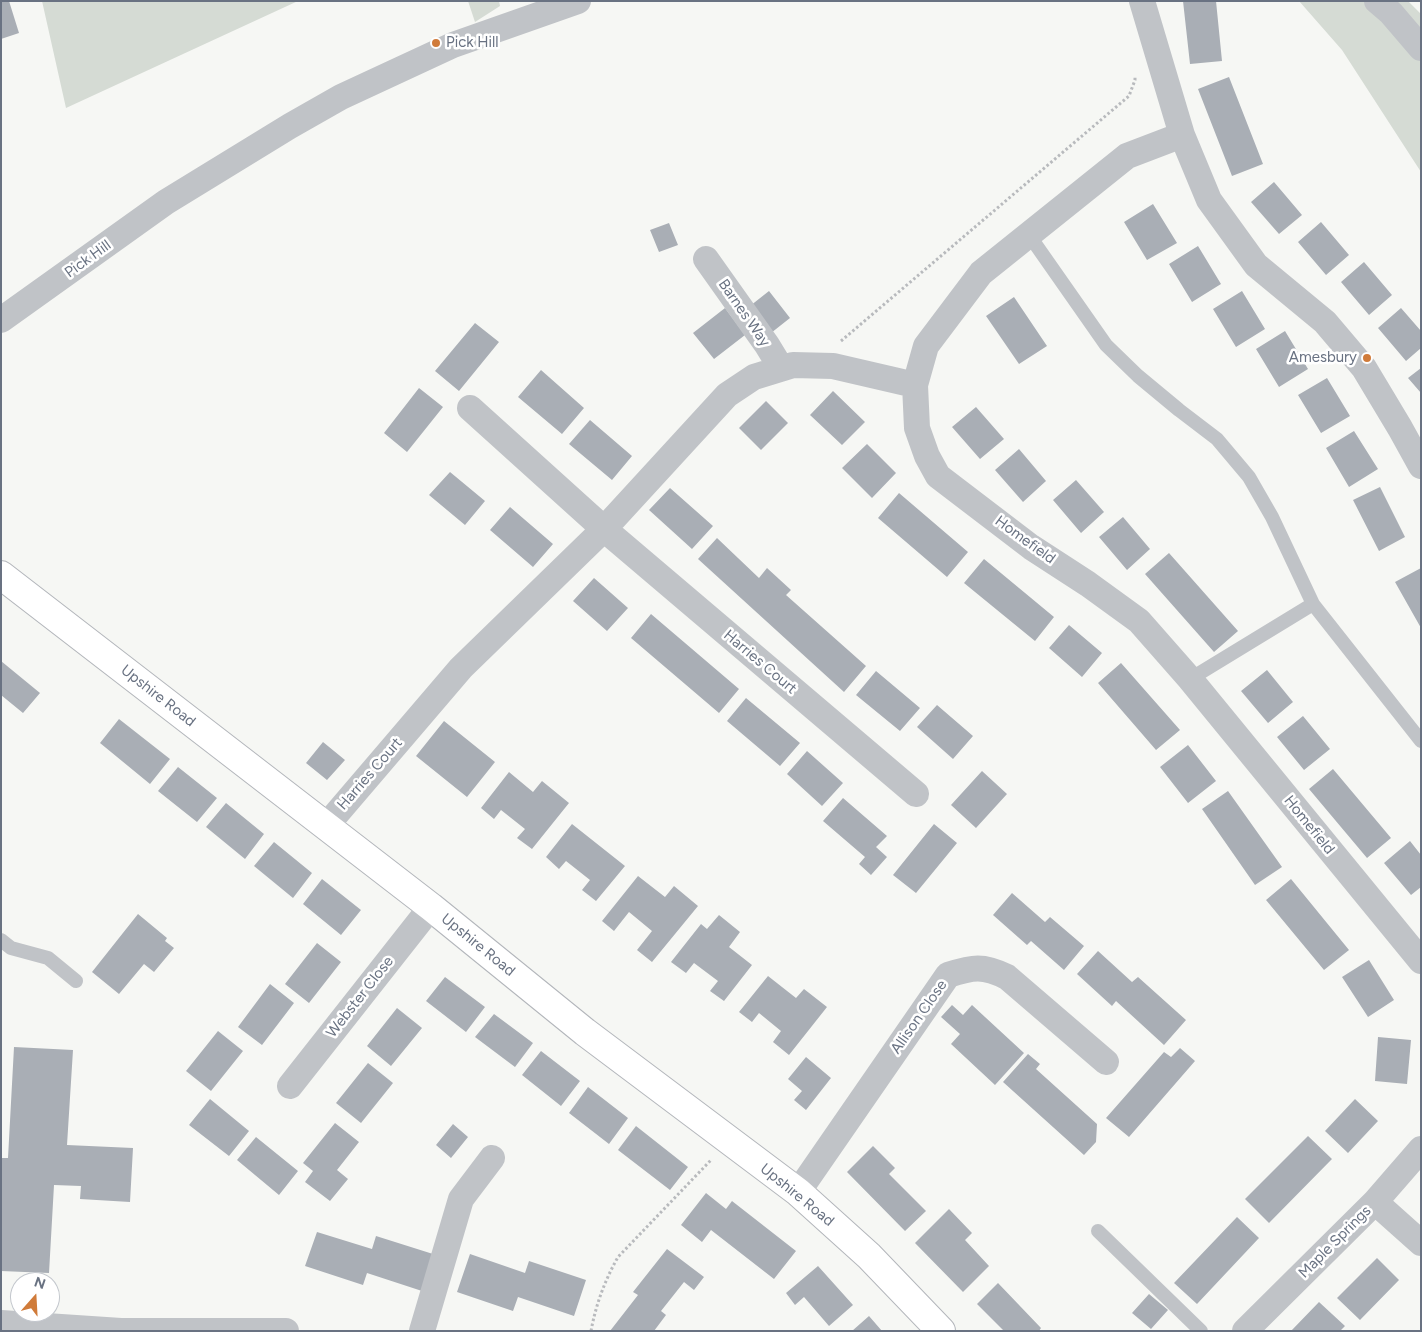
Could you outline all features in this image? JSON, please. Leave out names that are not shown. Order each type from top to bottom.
[{"type":"street","name":"Pick Hill","points":[[1,320],[166,202],[341,97],[453,45],[578,1]]},
{"type":"street","points":[[1142,1],[1182,135],[1209,200],[1256,266],[1324,322],[1364,368],[1421,466]]},
{"type":"street","points":[[1377,1],[1391,13],[1421,48]]},
{"type":"street","name":"Homefield","points":[[1182,135],[1127,156],[980,273],[926,346],[915,385],[917,428],[938,476],[1031,547],[1088,584],[1139,621],[1190,679],[1421,961]]},
{"type":"street","name":"Barnes Way","points":[[706,259],[767,345],[781,368]]},
{"type":"street","name":"Harries Court","points":[[326,826],[461,668],[604,529],[727,395],[754,377],[793,365],[833,366],[915,385]]},
{"type":"street","name":"Harries Court","points":[[470,408],[604,529],[916,794]]},
{"type":"street","name":"Upshire Road","points":[[1,575],[432,908],[585,1032],[728,1142],[798,1192],[869,1256],[941,1331]]},
{"type":"street","name":"Webster Close","points":[[290,1086],[432,908]]},
{"type":"street","name":"Allison Close","points":[[798,1192],[948,975],[969,968],[991,969],[1007,977],[1106,1062]]},
{"type":"street","name":"Maple Springs","points":[[1245,1331],[1374,1202],[1421,1149]]},
{"type":"street","points":[[422,1331],[462,1200],[492,1158]]},
{"type":"street","points":[[1374,1202],[1421,1243]]},
{"type":"street","points":[[1,1324],[121,1331],[286,1331]]},
{"type":"lane","points":[[1029,235],[1106,345],[1138,376],[1217,439],[1249,477],[1272,517],[1313,604],[1421,741]]},
{"type":"lane","points":[[1190,679],[1313,604]]},
{"type":"lane","points":[[1,940],[11,948],[48,958],[76,980]]},
{"type":"lane","points":[[1098,1231],[1201,1331]]},
{"type":"path","points":[[836,345],[1129,96],[1136,80],[1130,61],[1158,50]]},
{"type":"path","points":[[591,1331],[595,1308],[610,1270],[618,1257],[728,1142]]},
{"type":"shaded area","points":[[42,1],[298,1],[66,108]]},
{"type":"shaded area","points":[[468,1],[499,1],[500,6],[475,22]]},
{"type":"shaded area","points":[[1299,1],[1408,1],[1421,14],[1421,172],[1342,50]]},
{"type":"building","points":[[1,1],[9,1],[19,33],[1,39]]},
{"type":"building","points":[[1183,1],[1216,1],[1222,61],[1190,64]]},
{"type":"building","points":[[1229,77],[1263,164],[1232,176],[1198,89]]},
{"type":"building","points":[[1274,182],[1302,215],[1279,234],[1251,202]]},
{"type":"building","points":[[1153,204],[1177,243],[1147,260],[1124,222]]},
{"type":"building","points":[[1321,222],[1349,255],[1326,275],[1298,242]]},
{"type":"building","points":[[669,223],[678,245],[659,252],[650,230]]},
{"type":"building","points":[[1198,246],[1221,284],[1192,302],[1169,264]]},
{"type":"building","points":[[1364,262],[1392,295],[1369,315],[1341,282]]},
{"type":"building","points":[[769,291],[790,318],[771,333],[750,306]]},
{"type":"building","points":[[1242,291],[1265,329],[1236,347],[1213,309]]},
{"type":"building","points":[[1014,297],[1047,346],[1019,364],[986,316]]},
{"type":"building","points":[[725,308],[745,335],[714,359],[693,333]]},
{"type":"building","points":[[1401,308],[1421,331],[1421,348],[1406,361],[1378,328]]},
{"type":"building","points":[[475,323],[499,342],[459,391],[435,371]]},
{"type":"building","points":[[1285,331],[1308,369],[1279,387],[1256,349]]},
{"type":"building","points":[[1421,368],[1421,393],[1408,378]]},
{"type":"building","points":[[541,370],[584,408],[562,434],[518,397]]},
{"type":"building","points":[[1327,378],[1350,416],[1321,433],[1298,395]]},
{"type":"building","points":[[419,388],[443,407],[407,452],[384,433]]},
{"type":"building","points":[[833,391],[865,422],[842,445],[810,415]]},
{"type":"building","points":[[766,401],[788,423],[761,450],[739,428]]},
{"type":"building","points":[[976,407],[1004,439],[980,459],[952,427]]},
{"type":"building","points":[[590,420],[632,456],[612,480],[569,444]]},
{"type":"building","points":[[1354,431],[1378,469],[1349,487],[1326,448]]},
{"type":"building","points":[[867,444],[896,473],[872,498],[842,468]]},
{"type":"building","points":[[1019,449],[1046,481],[1023,502],[995,470]]},
{"type":"building","points":[[450,472],[485,501],[465,525],[429,495]]},
{"type":"building","points":[[1076,480],[1104,512],[1081,533],[1053,500]]},
{"type":"building","points":[[1380,487],[1405,537],[1379,551],[1353,500]]},
{"type":"building","points":[[670,488],[713,526],[692,549],[649,510]]},
{"type":"building","points":[[899,493],[968,552],[947,577],[878,518]]},
{"type":"building","points":[[510,507],[553,544],[533,567],[490,530]]},
{"type":"building","points":[[1123,517],[1150,549],[1127,570],[1099,537]]},
{"type":"building","points":[[717,538],[759,578],[767,568],[791,590],[786,595],[866,666],[844,692],[698,559]]},
{"type":"building","points":[[1169,553],[1238,631],[1214,652],[1145,574]]},
{"type":"building","points":[[984,559],[1054,617],[1035,641],[964,583]]},
{"type":"building","points":[[1421,568],[1421,628],[1395,582]]},
{"type":"building","points":[[594,578],[628,608],[607,631],[573,601]]},
{"type":"building","points":[[651,614],[739,689],[719,713],[631,638]]},
{"type":"building","points":[[1069,625],[1102,653],[1082,677],[1049,648]]},
{"type":"building","points":[[1,661],[40,693],[23,713],[1,695]]},
{"type":"building","points":[[1121,663],[1180,730],[1156,750],[1098,683]]},
{"type":"building","points":[[1267,670],[1293,702],[1268,723],[1241,691]]},
{"type":"building","points":[[876,671],[920,708],[900,731],[856,695]]},
{"type":"building","points":[[746,698],[800,743],[780,766],[727,721]]},
{"type":"building","points":[[937,705],[973,736],[953,759],[917,727]]},
{"type":"building","points":[[1303,716],[1330,749],[1304,770],[1277,737]]},
{"type":"building","points":[[119,719],[170,759],[150,784],[100,743]]},
{"type":"building","points":[[444,721],[495,762],[467,797],[416,756]]},
{"type":"building","points":[[323,742],[345,760],[327,780],[306,763]]},
{"type":"building","points":[[1188,745],[1216,781],[1188,803],[1160,767]]},
{"type":"building","points":[[807,751],[843,783],[822,806],[787,774]]},
{"type":"building","points":[[178,767],[217,798],[197,822],[158,791]]},
{"type":"building","points":[[1333,769],[1391,838],[1367,858],[1309,789]]},
{"type":"building","points":[[982,771],[1007,794],[976,828],[951,805]]},
{"type":"building","points":[[509,772],[533,792],[542,781],[569,803],[532,849],[517,838],[525,829],[501,810],[494,819],[481,808]]},
{"type":"building","points":[[1228,791],[1282,867],[1255,885],[1202,809]]},
{"type":"building","points":[[843,798],[887,836],[876,847],[887,857],[871,875],[859,864],[865,857],[823,821]]},
{"type":"building","points":[[226,803],[264,834],[245,859],[206,827]]},
{"type":"building","points":[[572,824],[625,866],[596,901],[582,890],[590,880],[566,861],[559,869],[546,857]]},
{"type":"building","points":[[934,824],[957,843],[916,893],[893,875]]},
{"type":"building","points":[[1410,841],[1421,855],[1421,887],[1411,895],[1384,863]]},
{"type":"building","points":[[274,842],[312,873],[293,898],[254,866]]},
{"type":"building","points":[[638,876],[665,897],[674,886],[698,906],[652,962],[637,950],[652,931],[629,912],[614,931],[602,921]]},
{"type":"building","points":[[322,879],[361,910],[341,935],[303,904]]},
{"type":"building","points":[[1291,879],[1349,950],[1324,970],[1266,900]]},
{"type":"building","points":[[1012,893],[1045,922],[1050,917],[1084,946],[1064,970],[1031,941],[1027,945],[993,915]]},
{"type":"building","points":[[138,914],[167,938],[165,941],[174,948],[154,972],[144,964],[119,994],[92,972]]},
{"type":"building","points":[[719,915],[740,932],[729,947],[752,965],[724,1001],[710,991],[718,981],[694,963],[686,973],[671,962],[701,924],[707,929]]},
{"type":"building","points":[[317,943],[341,962],[309,1003],[285,984]]},
{"type":"building","points":[[1098,951],[1132,982],[1138,977],[1186,1020],[1164,1045],[1116,1001],[1112,1006],[1077,974]]},
{"type":"building","points":[[1369,960],[1394,1000],[1368,1017],[1342,977]]},
{"type":"building","points":[[768,976],[796,998],[804,989],[827,1007],[789,1055],[773,1042],[781,1031],[759,1013],[752,1022],[739,1012]]},
{"type":"building","points":[[445,977],[485,1007],[466,1032],[426,1001]]},
{"type":"building","points":[[270,984],[294,1003],[262,1045],[238,1027]]},
{"type":"building","points":[[952,1005],[963,1015],[972,1005],[1024,1053],[995,1085],[951,1044],[960,1034],[941,1017]]},
{"type":"building","points":[[397,1008],[422,1028],[391,1066],[367,1046]]},
{"type":"building","points":[[494,1014],[533,1043],[515,1067],[475,1037]]},
{"type":"building","points":[[218,1031],[243,1051],[211,1091],[186,1071]]},
{"type":"building","points":[[1378,1037],[1411,1040],[1407,1084],[1375,1081]]},
{"type":"building","points":[[14,1047],[73,1050],[67,1145],[133,1148],[130,1202],[80,1199],[81,1186],[54,1185],[49,1272],[1,1271],[1,1158],[8,1158]]},
{"type":"building","points":[[1180,1048],[1195,1061],[1129,1137],[1106,1118],[1164,1052],[1171,1057]]},
{"type":"building","points":[[541,1051],[580,1081],[561,1106],[522,1075]]},
{"type":"building","points":[[1028,1054],[1040,1064],[1036,1069],[1097,1124],[1096,1142],[1084,1155],[1003,1082]]},
{"type":"building","points":[[806,1057],[831,1078],[806,1110],[794,1100],[802,1091],[788,1079]]},
{"type":"building","points":[[368,1063],[393,1083],[361,1123],[336,1103]]},
{"type":"building","points":[[588,1087],[628,1118],[609,1144],[569,1113]]},
{"type":"building","points":[[210,1099],[249,1131],[229,1156],[189,1125]]},
{"type":"building","points":[[1355,1099],[1378,1121],[1348,1153],[1325,1131]]},
{"type":"building","points":[[335,1123],[359,1142],[337,1170],[348,1179],[330,1201],[305,1182],[313,1171],[303,1163]]},
{"type":"building","points":[[453,1124],[468,1137],[451,1158],[436,1145]]},
{"type":"building","points":[[636,1126],[688,1167],[670,1190],[618,1150]]},
{"type":"building","points":[[1308,1136],[1332,1159],[1269,1223],[1245,1199]]},
{"type":"building","points":[[256,1137],[298,1171],[279,1195],[237,1160]]},
{"type":"building","points":[[873,1146],[895,1168],[889,1174],[926,1211],[905,1231],[847,1172]]},
{"type":"building","points":[[706,1193],[726,1209],[732,1201],[796,1251],[774,1279],[711,1230],[702,1242],[681,1225]]},
{"type":"building","points":[[949,1209],[972,1233],[965,1240],[989,1266],[963,1292],[915,1243]]},
{"type":"building","points":[[1237,1217],[1259,1238],[1197,1304],[1174,1283]]},
{"type":"building","points":[[317,1232],[372,1249],[376,1236],[433,1254],[422,1291],[367,1273],[363,1285],[305,1266]]},
{"type":"building","points":[[667,1249],[704,1277],[694,1290],[684,1282],[661,1311],[666,1315],[654,1331],[610,1331],[638,1295],[633,1292]]},
{"type":"building","points":[[470,1254],[525,1273],[529,1261],[586,1280],[574,1316],[518,1297],[513,1311],[457,1292]]},
{"type":"building","points":[[1377,1258],[1399,1280],[1360,1320],[1337,1298]]},
{"type":"building","points":[[818,1266],[853,1305],[829,1326],[804,1297],[795,1305],[786,1293]]},
{"type":"building","points":[[998,1283],[1041,1328],[1039,1331],[1004,1331],[977,1304]]},
{"type":"building","points":[[1149,1294],[1168,1310],[1151,1329],[1132,1313]]},
{"type":"building","points":[[1319,1302],[1345,1326],[1340,1331],[1291,1331]]},
{"type":"building","points":[[869,1316],[882,1331],[852,1331]]},
{"type":"place","name":"Pick Hill","points":[[436,43]]},
{"type":"place","name":"Amesbury","points":[[1367,358]]}]
